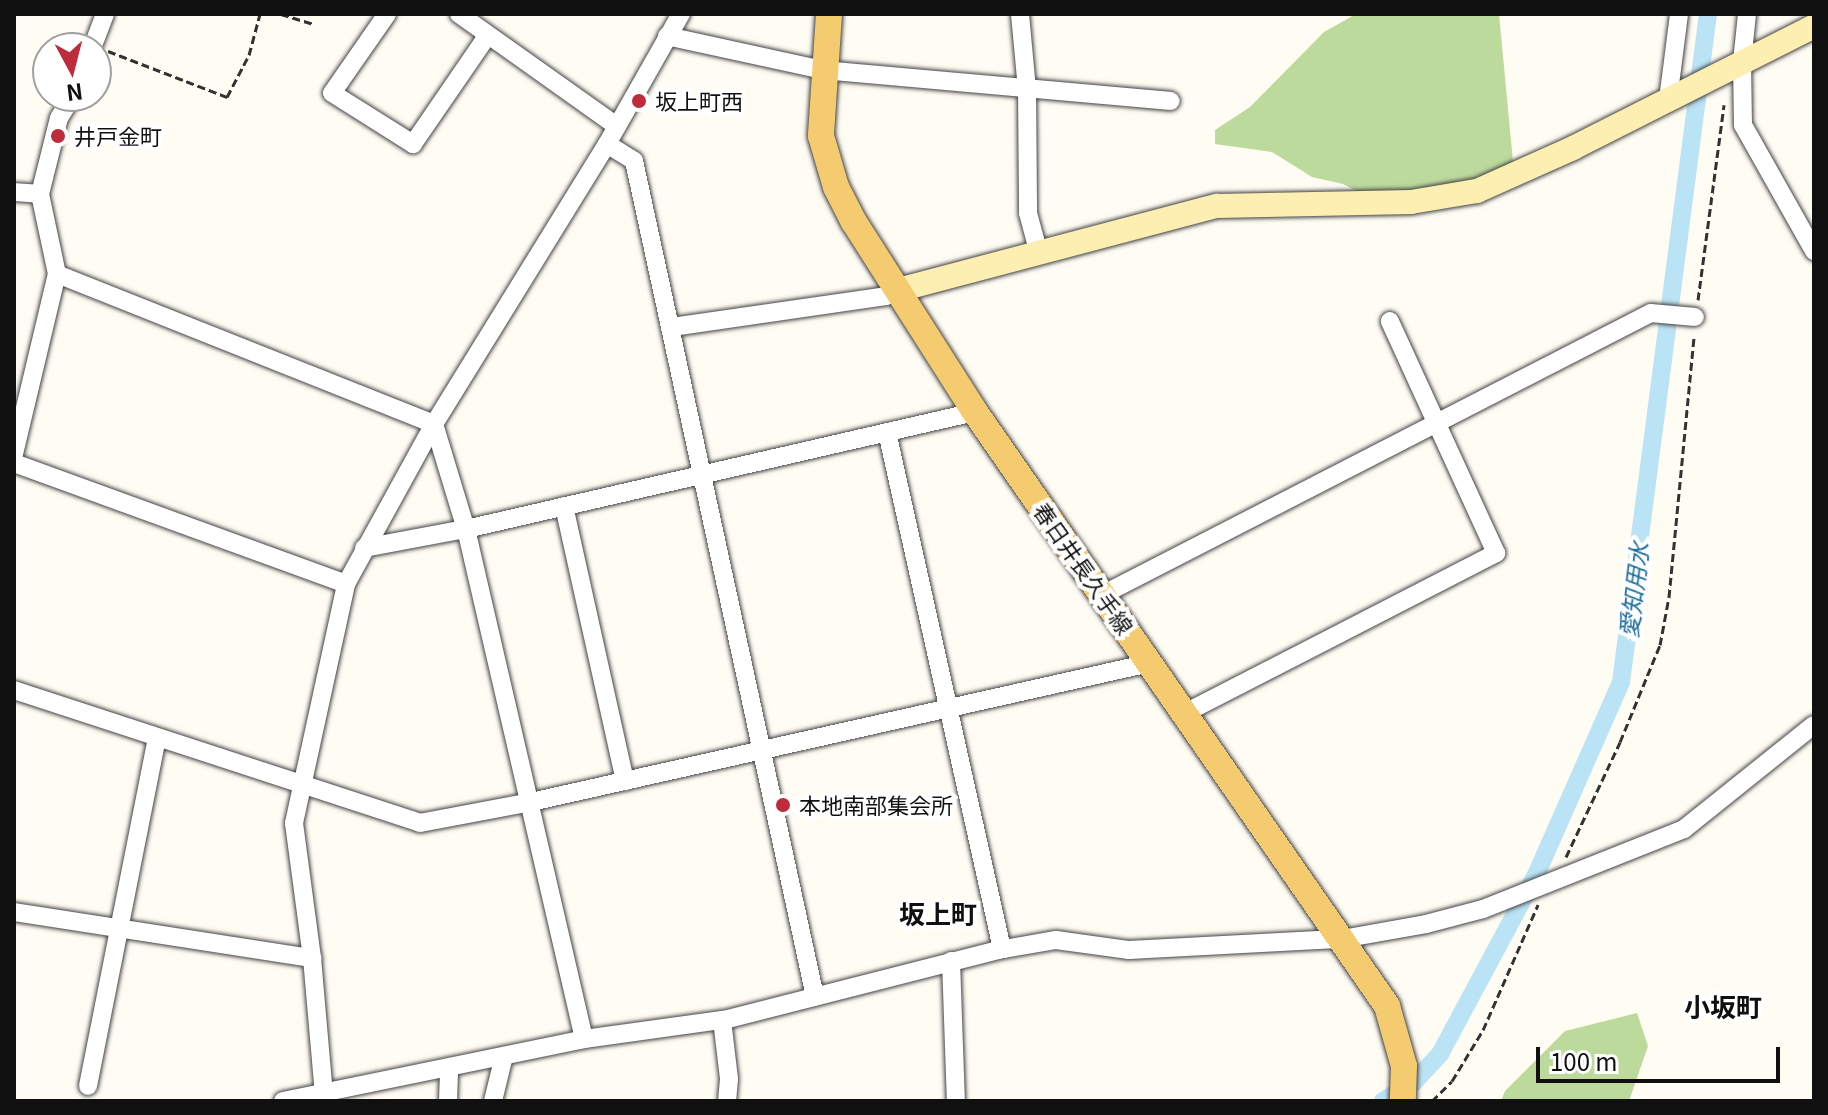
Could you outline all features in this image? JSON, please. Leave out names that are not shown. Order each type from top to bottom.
[{"type":"main road","name":"春日井長久手線","points":[[829,14],[819,120],[826,161],[854,222],[975,412],[1387,1006],[1404,1066],[1403,1101]]},
{"type":"street","points":[[387,14],[332,93],[413,144],[488,35]]},
{"type":"street","points":[[459,14],[615,125]]},
{"type":"street","points":[[324,1095],[312,958],[294,823],[346,584],[434,424],[607,144],[615,125],[681,14]]},
{"type":"street","points":[[1020,14],[1027,89],[1028,213],[1038,251]]},
{"type":"street","points":[[1674,96],[1679,14]]},
{"type":"street","points":[[1747,14],[1731,67],[1743,125],[1814,251]]},
{"type":"street","points":[[672,327],[886,296],[1038,251],[1217,206],[1411,202],[1477,191],[1814,26]]},
{"type":"street","points":[[667,36],[823,70],[1171,101]]},
{"type":"street","points":[[14,454],[57,274],[40,194],[63,112]]},
{"type":"street","points":[[607,144],[634,161],[815,997]]},
{"type":"street","points":[[14,192],[40,194]]},
{"type":"street","points":[[57,274],[434,424]]},
{"type":"street","points":[[1102,595],[1651,313],[1695,317]]},
{"type":"street","points":[[1185,713],[1496,553],[1390,321]]},
{"type":"street","points":[[364,548],[466,529],[975,412]]},
{"type":"street","points":[[434,424],[466,529],[584,1039]]},
{"type":"street","points":[[887,432],[1002,949]]},
{"type":"street","points":[[14,463],[346,584]]},
{"type":"street","points":[[564,506],[625,781]]},
{"type":"street","points":[[14,690],[420,823],[531,802],[1150,663]]},
{"type":"street","points":[[283,1101],[584,1039],[722,1020],[951,961],[1056,940],[1129,950],[1342,939],[1426,924],[1483,909],[1684,829],[1814,725]]},
{"type":"street","points":[[88,1086],[157,739]]},
{"type":"street","points":[[14,912],[312,958]]},
{"type":"street","points":[[951,961],[956,1101]]},
{"type":"street","points":[[722,1020],[729,1079],[727,1101]]},
{"type":"street","points":[[493,1101],[504,1056]]},
{"type":"street","points":[[448,1101],[449,1068]]},
{"type":"path","points":[[112,54],[227,97],[249,55],[260,14]]},
{"type":"path","points":[[281,14],[314,24]]},
{"type":"path","points":[[1432,1101],[1452,1081],[1483,1030],[1544,884],[1570,851],[1660,645],[1669,597],[1695,317],[1731,67]]},
{"type":"green space","points":[[1356,14],[1499,14],[1513,162],[1476,181],[1366,196],[1343,184],[1312,177],[1272,152],[1215,144],[1215,130],[1250,107],[1324,32]]},
{"type":"green space","points":[[1637,1013],[1648,1046],[1629,1101],[1501,1101],[1505,1091],[1565,1031]]},
{"type":"waterway","name":"愛知用水","points":[[1383,1101],[1413,1083],[1440,1054],[1536,875],[1621,682],[1708,14]]},
{"type":"place","name":"坂上町西","points":[[639,101]]},
{"type":"place","name":"井戸金町","points":[[58,136]]},
{"type":"place","name":"本地南部集会所","points":[[783,805]]},
{"type":"district","name":"坂上町","points":[[938,913]]},
{"type":"district","name":"小坂町","points":[[1723,1006]]}]
